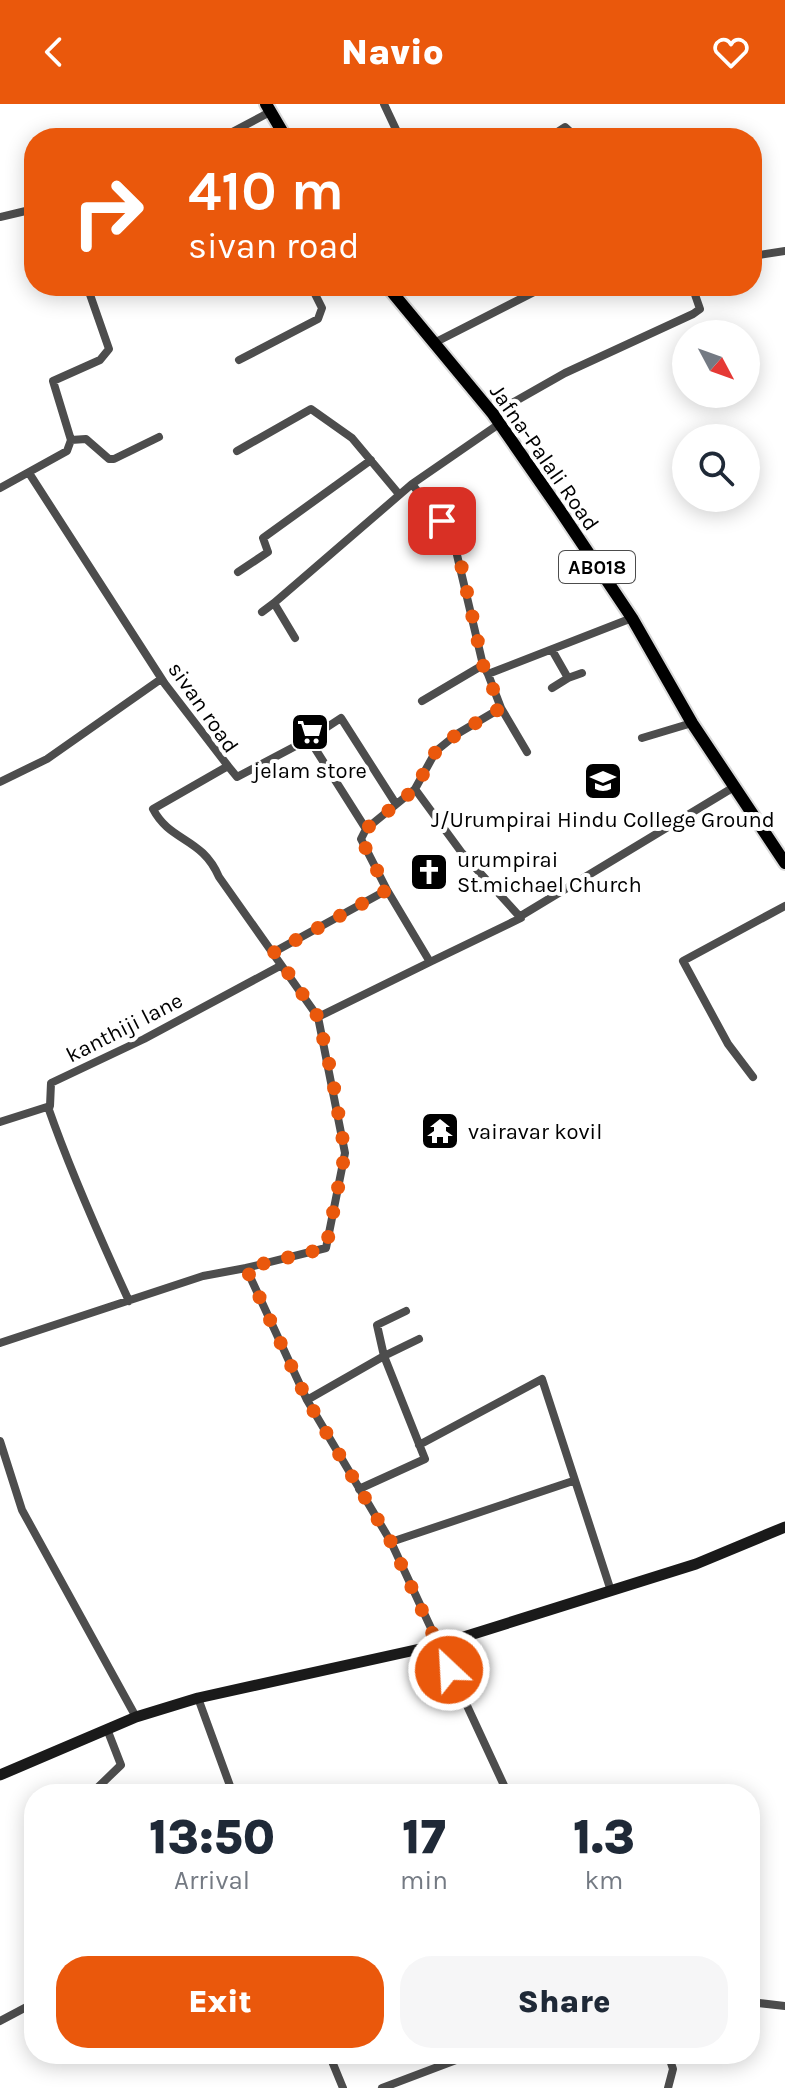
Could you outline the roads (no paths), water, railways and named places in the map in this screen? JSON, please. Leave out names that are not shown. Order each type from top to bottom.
[{"type":"main road","points":[[268,108],[280,128]]},
{"type":"main road","name":"Jafna-Palali Road","points":[[395,296],[496,419],[632,618],[692,723],[785,863]]},
{"type":"street","points":[[384,104],[395,128]]},
{"type":"street","points":[[237,128],[268,108]]},
{"type":"street","points":[[1,213],[24,210]]},
{"type":"street","points":[[762,254],[785,251]]},
{"type":"street","points":[[0,488],[67,451],[71,440],[53,381],[100,360],[109,349],[90,296]]},
{"type":"street","points":[[239,360],[318,319],[322,308],[316,296]]},
{"type":"street","points":[[434,343],[526,296]]},
{"type":"street","points":[[262,612],[398,493],[496,419],[565,373],[693,314],[700,309],[695,296]]},
{"type":"street","points":[[237,451],[311,409],[352,438],[398,493]]},
{"type":"street","points":[[71,440],[86,439],[109,459],[114,459],[159,437]]},
{"type":"street","points":[[238,572],[268,552],[263,538],[371,460]]},
{"type":"street","name":"sivan road","points":[[0,1343],[203,1276],[326,1248],[345,1153],[318,1017],[219,877],[210,856],[161,824],[153,809],[228,766],[161,679],[29,473]]},
{"type":"street","points":[[412,484],[453,538],[485,669],[501,708],[527,752]]},
{"type":"street","points":[[274,603],[295,638]]},
{"type":"street","points":[[422,701],[485,669],[552,650],[632,618]]},
{"type":"street","points":[[552,650],[568,678]]},
{"type":"street","points":[[552,688],[582,673]]},
{"type":"street","points":[[0,782],[47,759],[161,679]]},
{"type":"street","points":[[430,962],[361,839],[366,829],[415,789],[436,751],[457,734],[501,708]]},
{"type":"street","points":[[228,766],[237,777],[309,739],[341,718],[396,804]]},
{"type":"street","points":[[642,738],[692,723]]},
{"type":"street","points":[[309,739],[366,829]]},
{"type":"street","points":[[318,1017],[519,917],[734,787]]},
{"type":"street","points":[[415,789],[462,853],[519,917]]},
{"type":"street","points":[[274,952],[387,890]]},
{"type":"street","points":[[753,1077],[728,1044],[683,961],[785,906]]},
{"type":"street","name":"kanthiji lane","points":[[48,1107],[51,1083],[144,1039],[280,966]]},
{"type":"street","points":[[0,1122],[48,1107],[77,1188],[95,1218],[129,1301]]},
{"type":"street","points":[[246,1268],[307,1400],[391,1542],[503,1784]]},
{"type":"street","points":[[359,1489],[425,1459],[384,1356],[377,1325],[406,1311]]},
{"type":"street","points":[[307,1400],[419,1339]]},
{"type":"street","points":[[419,1445],[542,1379],[611,1591]]},
{"type":"street","points":[[0,1441],[22,1510],[136,1717]]},
{"type":"street","points":[[391,1542],[573,1481]]},
{"type":"street","points":[[0,1775],[136,1717],[198,1698],[438,1645],[696,1564],[785,1527]]},
{"type":"street","points":[[198,1698],[229,1784]]},
{"type":"street","points":[[101,1784],[121,1765],[107,1729]]},
{"type":"street","points":[[760,2003],[785,2006]]},
{"type":"street","points":[[0,2021],[24,2008]]},
{"type":"street","points":[[333,2064],[343,2088]]},
{"type":"street","points":[[382,2088],[446,2064]]},
{"type":"street","points":[[668,2088],[671,2064]]},
{"type":"place","name":"jelam store","points":[[310,732]]},
{"type":"place","name":"J/Urumpirai Hindu College Ground","points":[[603,781]]},
{"type":"place","name":"urumpirai St.michael Church","points":[[429,872]]},
{"type":"place","name":"vairavar kovil","points":[[440,1131]]}]
